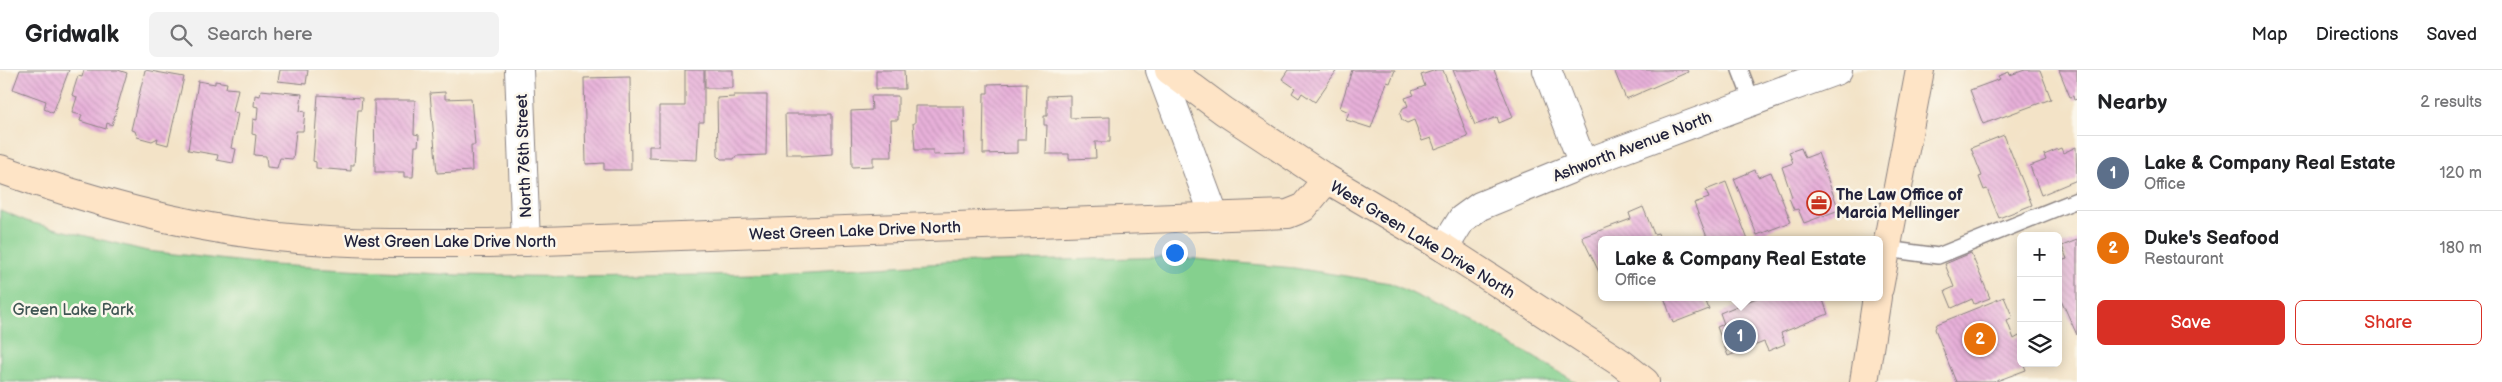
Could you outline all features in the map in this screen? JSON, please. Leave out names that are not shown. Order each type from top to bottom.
[{"type":"street","name":"North 76th Street","points":[[520,70],[526,242]]},
{"type":"street","points":[[1160,70],[1215,218]]},
{"type":"street","points":[[1169,70],[1224,111],[1327,179]]},
{"type":"street","points":[[1547,70],[1583,164]]},
{"type":"street","name":"Ashworth Avenue North","points":[[1444,248],[1462,219],[1480,206],[1583,164],[1838,70]]},
{"type":"street","points":[[1883,266],[1920,70]]},
{"type":"street","name":"West Green Lake Drive North","points":[[0,169],[79,196],[160,217],[254,234],[370,243],[526,242],[1215,218],[1296,213],[1303,208],[1327,179],[1444,248],[1621,363],[1645,382]]},
{"type":"street","points":[[1864,382],[1876,301]]},
{"type":"lane","points":[[1740,70],[1752,101]]},
{"type":"lane","points":[[1886,249],[1938,256],[2077,200]]},
{"type":"green space","name":"Green Lake Park","points":[[0,210],[29,222],[147,251],[272,265],[458,275],[582,277],[757,274],[946,263],[1174,257],[1294,268],[1390,283],[1483,327],[1576,382],[0,382]]},
{"type":"building","points":[[20,70],[69,70],[53,113],[44,109],[46,101],[13,89]]},
{"type":"building","points":[[84,70],[118,70],[127,73],[112,125],[107,123],[106,129],[80,121],[82,115],[72,113],[77,97],[72,95],[78,76],[82,77]]},
{"type":"building","points":[[145,70],[184,77],[168,145],[157,142],[158,138],[152,141],[137,137],[135,131],[131,130]]},
{"type":"building","points":[[280,70],[308,70],[306,84],[278,81]]},
{"type":"building","points":[[685,70],[704,70],[704,122],[699,122],[697,160],[649,158],[649,146],[659,146],[659,106],[685,106]]},
{"type":"building","points":[[705,70],[733,70],[733,88],[705,88]]},
{"type":"building","points":[[876,70],[904,70],[905,89],[876,89]]},
{"type":"building","points":[[1288,70],[1337,70],[1315,102],[1302,93],[1299,98],[1292,93],[1295,88],[1282,79]]},
{"type":"building","points":[[1352,70],[1395,70],[1390,83],[1387,82],[1371,128],[1346,120],[1349,112],[1340,108]]},
{"type":"building","points":[[1436,70],[1443,70],[1468,137],[1435,149],[1431,138],[1422,141],[1414,120],[1407,123],[1402,120],[1400,114],[1403,108],[1408,106],[1405,98],[1414,95],[1412,91],[1425,86],[1421,75]]},
{"type":"building","points":[[1453,70],[1494,70],[1513,117],[1499,123],[1497,117],[1475,125]]},
{"type":"building","points":[[1614,70],[1687,70],[1688,72],[1626,99]]},
{"type":"building","points":[[2025,70],[2040,70],[2051,99],[1983,124],[1970,90],[2000,79],[1998,76],[2009,72],[2010,75]]},
{"type":"building","points":[[2059,70],[2077,70],[2077,99],[2074,100],[2073,96],[2070,97]]},
{"type":"building","points":[[630,77],[631,170],[604,170],[604,163],[586,164],[584,78]]},
{"type":"building","points":[[198,81],[215,84],[215,81],[227,83],[226,88],[238,89],[233,112],[238,113],[231,148],[236,149],[233,163],[217,160],[218,155],[188,150]]},
{"type":"building","points":[[1027,83],[1025,140],[1017,140],[1017,153],[983,154],[984,93],[988,93],[988,84]]},
{"type":"building","points":[[261,90],[302,94],[300,111],[305,112],[303,131],[296,131],[293,159],[280,158],[277,168],[267,167],[266,156],[254,155],[256,135],[252,134],[253,119],[257,120],[258,107],[254,106],[255,95],[260,96]]},
{"type":"building","points":[[445,92],[445,99],[471,98],[475,145],[471,145],[472,171],[437,173],[430,93]]},
{"type":"building","points":[[318,95],[362,98],[361,110],[358,110],[354,165],[351,165],[351,171],[316,168],[316,162],[313,161]]},
{"type":"building","points":[[734,95],[767,95],[766,155],[736,156],[734,159],[721,159],[718,156],[717,98],[734,97]]},
{"type":"building","points":[[1070,95],[1070,118],[1110,117],[1110,142],[1095,142],[1096,158],[1069,159],[1069,154],[1046,154],[1047,125],[1044,125],[1044,116],[1047,116],[1047,96]]},
{"type":"building","points":[[871,96],[898,96],[898,120],[891,120],[892,157],[873,157],[873,166],[852,167],[851,111],[872,110]]},
{"type":"building","points":[[374,100],[415,100],[414,134],[419,135],[418,146],[415,146],[413,177],[404,177],[404,172],[375,172]]},
{"type":"building","points":[[915,106],[964,106],[965,154],[933,155],[933,150],[915,150],[913,123],[915,123]]},
{"type":"building","points":[[785,114],[832,114],[832,154],[801,156],[801,154],[786,154]]},
{"type":"building","points":[[2004,135],[2032,205],[1999,218],[1987,189],[1984,190],[1979,177],[1982,176],[1971,148]]},
{"type":"building","points":[[2076,147],[2077,180],[2041,195],[2030,166],[2046,160],[2044,155],[2061,148],[2063,153]]},
{"type":"building","points":[[1801,148],[1805,158],[1818,153],[1839,210],[1804,223],[1798,209],[1794,210],[1789,198],[1792,197],[1782,167],[1793,163],[1789,152]]},
{"type":"building","points":[[1755,170],[1758,177],[1771,172],[1791,222],[1757,235],[1734,179]]},
{"type":"building","points":[[1726,182],[1746,236],[1706,236],[1694,203],[1709,198],[1706,190]]},
{"type":"building","points":[[1643,207],[1654,234],[1658,233],[1659,236],[1598,236],[1598,270],[1582,237],[1631,219],[1629,213]]},
{"type":"building","points":[[2077,240],[2077,335],[2062,302],[2062,261],[2067,259],[2062,246]]},
{"type":"building","points":[[1971,253],[1990,298],[1974,304],[1972,299],[1952,308],[1945,291],[1954,287],[1945,264]]},
{"type":"building","points":[[2004,297],[2013,318],[2007,321],[2014,339],[2017,337],[2017,367],[2025,367],[2026,370],[1994,382],[1956,382],[1935,329],[1937,324]]},
{"type":"building","points":[[1665,301],[1706,301],[1709,309],[1673,323]]},
{"type":"building","points":[[1749,301],[1823,301],[1828,314],[1781,333],[1785,344],[1768,351],[1764,342],[1728,356],[1717,327],[1724,324],[1720,313]]},
{"type":"place","name":"The Law Office of Marcia Mellinger","points":[[1819,203]]},
{"type":"place","name":"Lake & Company Real Estate","points":[[1740,336]]},
{"type":"place","name":"Duke's Seafood","points":[[1980,339]]}]
